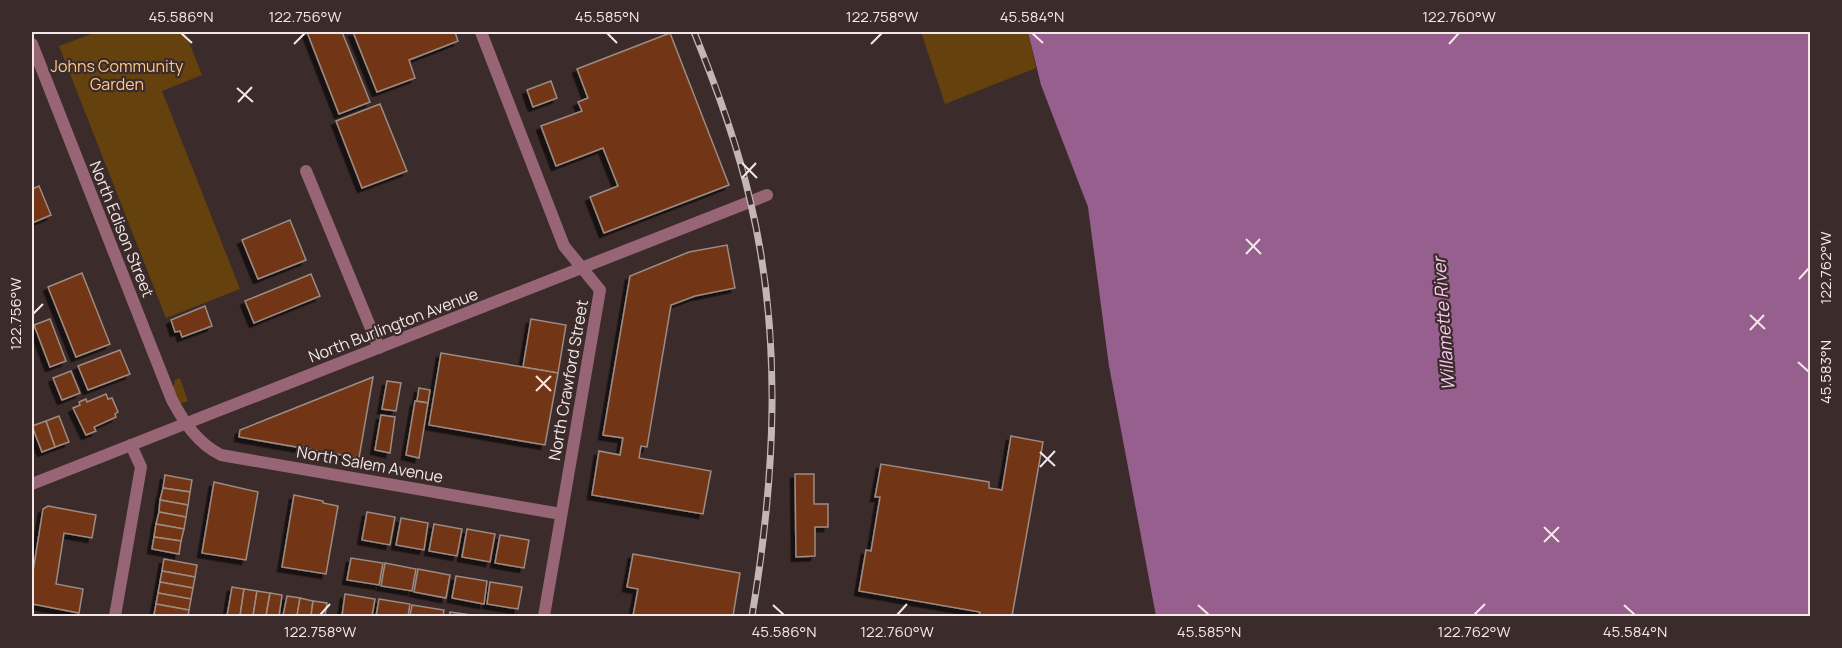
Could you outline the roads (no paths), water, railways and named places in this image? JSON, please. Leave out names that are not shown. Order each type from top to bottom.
[{"type":"street","name":"North Crawford Street","points":[[481,32],[564,246],[600,290],[544,616]]},
{"type":"street","name":"North Edison Street","points":[[32,44],[172,400],[185,424]]},
{"type":"street","points":[[306,171],[379,348]]},
{"type":"street","name":"North Burlington Avenue","points":[[32,484],[767,195]]},
{"type":"street","name":"North Salem Avenue","points":[[185,424],[210,449],[221,455],[561,514]]},
{"type":"street","points":[[115,616],[141,467],[131,445]]},
{"type":"water","name":"Willamette River","points":[[1028,32],[1810,32],[1810,616],[1156,616],[1109,366],[1088,207],[1041,85]]},
{"type":"railway","points":[[694,32],[725,115],[745,179],[761,252],[767,304],[771,356],[770,460],[766,512],[752,616]]},
{"type":"park label","name":"Johns Community Garden","points":[[117,75]]}]
